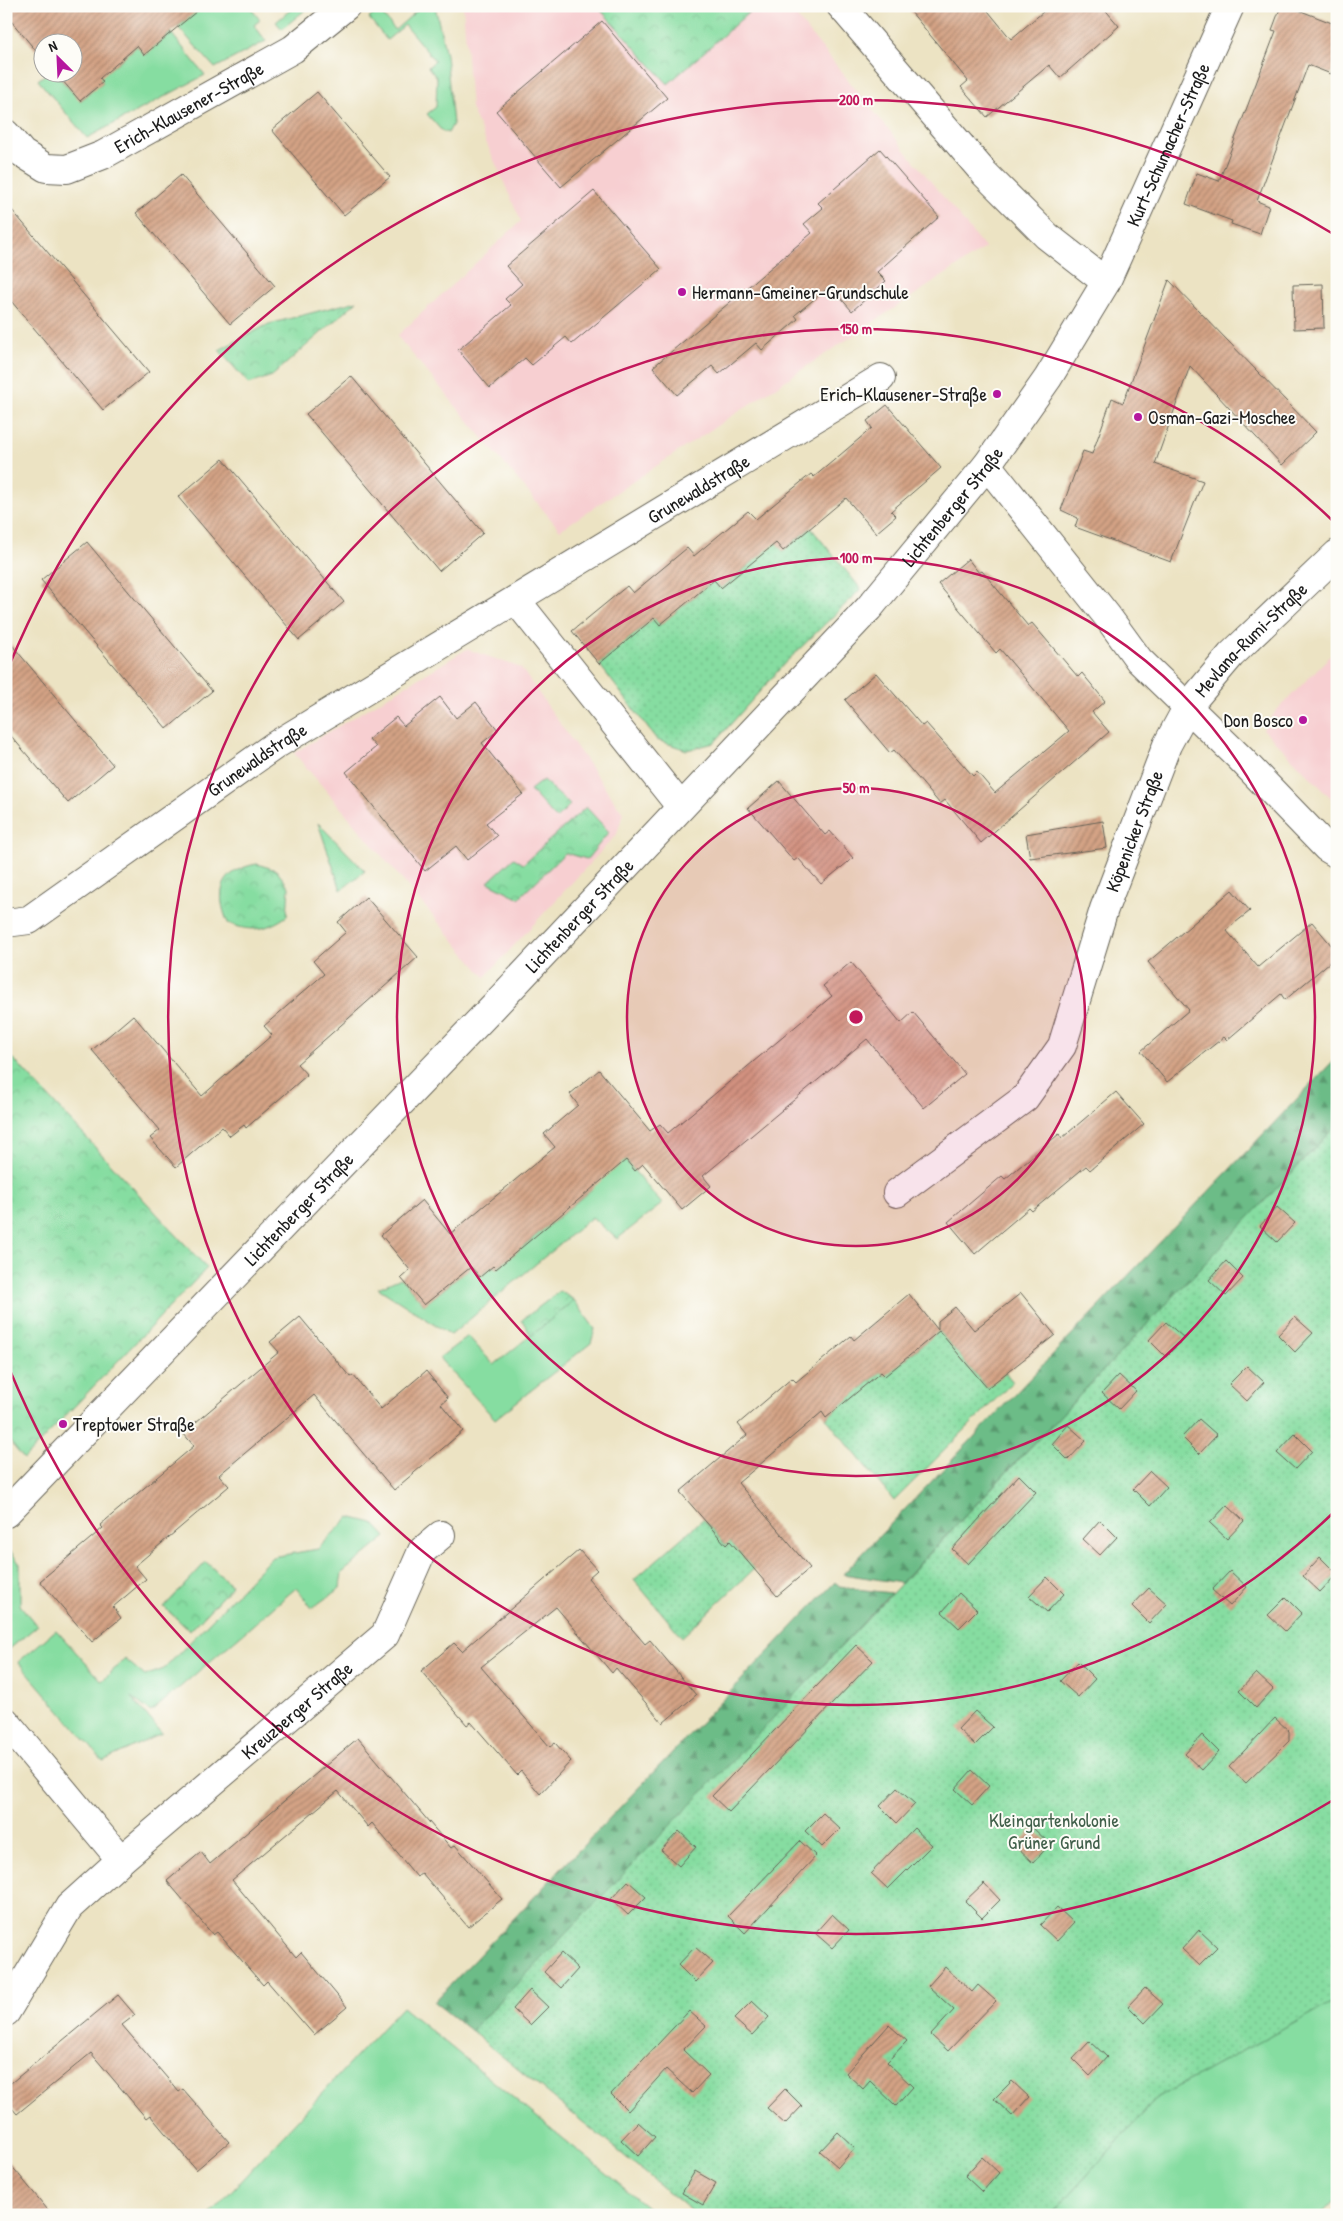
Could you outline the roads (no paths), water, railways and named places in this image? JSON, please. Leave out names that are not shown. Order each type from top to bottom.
[{"type":"street","name":"Erich-Klausener-Straße","points":[[12,151],[46,168],[67,169],[103,155],[293,49],[346,6]]},
{"type":"street","points":[[842,6],[985,174],[1048,236],[1106,282]]},
{"type":"street","name":"Kurt-Schumacher-Straße","points":[[1106,282],[1230,6]]},
{"type":"street","name":"Lichtenberger Straße","points":[[6,1513],[478,1022],[869,608],[987,465],[1048,378],[1106,282]]},
{"type":"street","name":"Grunewaldstraße","points":[[6,923],[29,920],[274,746],[881,378]]},
{"type":"street","points":[[987,465],[1107,616],[1139,660],[1188,706],[1327,848],[1337,854]]},
{"type":"street","name":"Mevlana-Rumi-Straße","points":[[1188,706],[1231,655],[1337,554]]},
{"type":"street","points":[[516,600],[680,806]]},
{"type":"street","name":"Köpenicker Straße","points":[[897,1193],[1025,1098],[1062,1046],[1104,909],[1167,745],[1188,706]]},
{"type":"street","name":"Kreuzberger Straße","points":[[121,1860],[385,1635],[422,1551],[441,1536]]},
{"type":"street","points":[[6,1722],[121,1860],[69,1907],[6,2012]]},
{"type":"place","name":"Hermann-Gmeiner-Grundschule","points":[[682,292]]},
{"type":"place","name":"Erich-Klausener-Straße","points":[[997,394]]},
{"type":"place","name":"Osman-Gazi-Moschee","points":[[1138,417]]},
{"type":"place","name":"Don Bosco","points":[[1303,720]]},
{"type":"place","name":"Treptower Straße","points":[[63,1424]]},
{"type":"park label","name":"Kleingartenkolonie Grüner Grund","points":[[1054,1831]]}]
